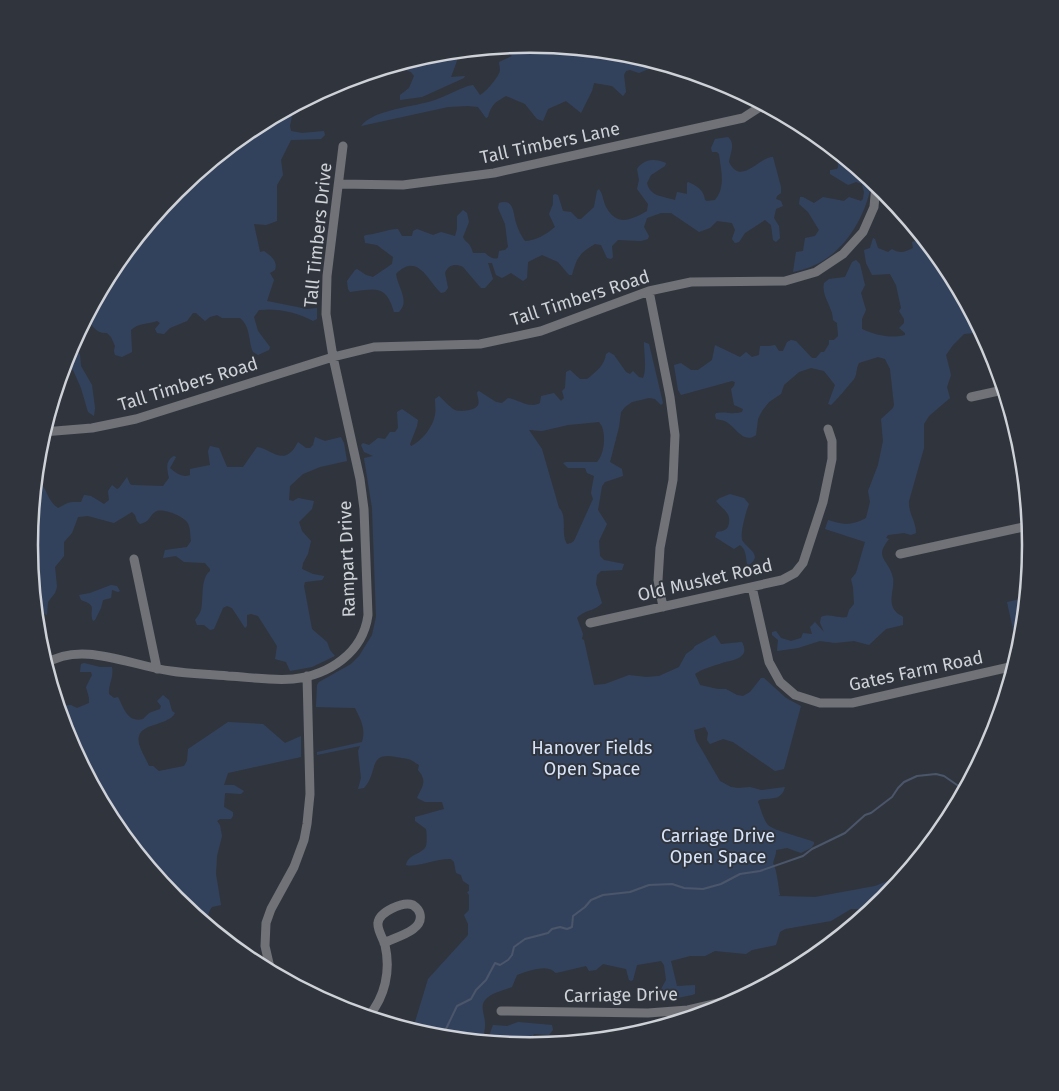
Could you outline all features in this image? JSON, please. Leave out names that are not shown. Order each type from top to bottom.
[{"type":"street","name":"Tall Timbers Lane","points":[[339,184],[403,184],[494,172],[743,118],[757,109]]},
{"type":"street","name":"Tall Timbers Drive","points":[[333,357],[326,314],[327,276],[343,146]]},
{"type":"street","name":"Tall Timbers Road","points":[[51,431],[92,428],[136,419],[333,357],[374,347],[480,344],[541,331],[649,291],[691,282],[785,281],[816,272],[843,254],[863,232],[874,207],[875,196]]},
{"type":"street","points":[[649,291],[670,397],[675,435],[673,480],[660,548],[658,580],[663,607]]},
{"type":"street","name":"Rampart Drive","points":[[51,661],[68,655],[87,654],[170,671],[288,679],[307,676],[335,665],[349,654],[365,630],[368,615],[362,494],[333,357]]},
{"type":"street","points":[[971,397],[996,391]]},
{"type":"street","name":"Old Musket Road","points":[[590,623],[782,580],[795,572],[803,563],[823,502],[832,459],[832,441],[828,428]]},
{"type":"street","points":[[900,554],[1021,528]]},
{"type":"street","points":[[134,559],[158,669]]},
{"type":"street","name":"Gates Farm Road","points":[[752,586],[769,662],[780,682],[795,695],[820,703],[852,704],[1006,668]]},
{"type":"street","points":[[269,963],[265,946],[266,923],[271,909],[289,879],[298,858],[305,833],[309,807],[307,676]]},
{"type":"street","points":[[372,1011],[380,1000],[386,980],[387,961],[384,943],[378,926],[381,916],[405,904],[417,908],[420,920],[416,927],[384,943]]},
{"type":"street","name":"Carriage Drive","points":[[501,1011],[648,1014],[695,1008]]},
{"type":"green space","points":[[530,53],[562,55],[594,58],[650,68],[639,73],[630,70],[626,71],[624,75],[626,92],[623,96],[612,86],[594,83],[581,113],[566,101],[548,109],[543,121],[537,119],[525,104],[506,96],[494,104],[486,118],[478,107],[448,107],[361,126],[367,120],[385,112],[435,100],[468,86],[473,85],[480,95],[489,88],[498,76],[500,70],[499,62],[512,56],[510,54]]},
{"type":"green space","points":[[458,59],[451,77],[465,76],[422,97],[400,100],[400,95],[409,88],[414,76],[411,72],[404,69]]},
{"type":"green space","points":[[292,115],[291,131],[302,133],[324,131],[325,135],[321,139],[291,140],[281,160],[283,175],[277,185],[277,221],[266,225],[254,224],[260,252],[264,251],[267,253],[276,264],[275,270],[270,273],[274,280],[267,301],[307,309],[317,308],[317,319],[313,321],[300,315],[280,310],[259,310],[254,317],[258,331],[270,347],[269,350],[258,355],[253,352],[248,330],[240,318],[222,318],[217,315],[205,321],[196,313],[193,313],[187,321],[170,328],[164,334],[157,333],[155,329],[160,323],[157,321],[140,325],[131,330],[132,352],[122,357],[115,355],[115,346],[111,337],[107,333],[100,332],[91,323],[120,272],[160,221],[205,176],[256,136]]},
{"type":"green space","points":[[728,137],[732,143],[729,162],[739,172],[745,171],[773,157],[781,187],[781,193],[776,199],[781,201],[783,206],[776,209],[774,218],[779,226],[780,238],[776,242],[773,240],[771,225],[765,220],[745,233],[739,242],[735,243],[732,239],[735,230],[732,223],[717,221],[710,228],[699,232],[671,213],[661,213],[647,218],[644,227],[649,236],[648,239],[641,241],[618,240],[612,246],[613,257],[611,259],[607,258],[601,245],[595,244],[579,257],[572,275],[569,275],[558,262],[542,255],[528,262],[527,278],[523,281],[511,273],[502,278],[496,275],[492,263],[488,263],[493,279],[485,288],[481,288],[463,267],[455,265],[446,270],[448,288],[445,292],[441,293],[422,271],[417,267],[411,266],[404,268],[396,274],[403,299],[402,308],[399,312],[394,312],[387,297],[378,290],[350,292],[348,289],[347,281],[355,270],[357,269],[373,277],[392,264],[393,257],[377,245],[365,243],[364,236],[398,229],[402,236],[412,236],[413,231],[417,229],[433,235],[441,232],[455,236],[457,216],[463,210],[467,213],[469,222],[463,237],[471,246],[473,253],[485,253],[494,258],[498,258],[499,251],[505,250],[508,247],[505,224],[498,208],[499,203],[510,204],[518,228],[525,241],[541,237],[555,227],[549,214],[553,204],[553,195],[555,194],[558,195],[563,211],[571,212],[578,219],[581,219],[594,207],[599,189],[606,207],[615,217],[625,220],[635,217],[647,211],[648,204],[637,189],[639,180],[637,169],[643,163],[650,160],[666,163],[665,166],[651,175],[647,183],[654,193],[675,200],[677,192],[687,194],[688,182],[699,188],[705,200],[715,200],[721,190],[722,172],[719,154],[712,152],[711,148],[715,139]]},
{"type":"green space","points":[[838,162],[854,176],[870,191],[863,213],[846,240],[836,251],[809,268],[793,272],[796,252],[803,251],[805,238],[815,236],[819,230],[808,212],[799,204],[800,197],[814,203],[823,197],[844,201],[849,197],[861,201],[863,199],[862,184],[856,182],[848,185],[830,174],[830,170],[837,169]]},
{"type":"green space","points":[[873,238],[878,248],[888,252],[892,249],[900,252],[908,251],[913,248],[912,242],[915,241],[939,272],[973,333],[964,334],[946,355],[951,375],[947,387],[950,398],[929,416],[924,424],[924,448],[909,501],[916,533],[911,535],[904,533],[888,535],[886,538],[889,539],[882,551],[882,555],[893,578],[892,605],[897,613],[903,617],[903,625],[886,629],[869,645],[854,641],[835,643],[820,641],[798,648],[777,651],[778,640],[772,635],[772,632],[776,631],[781,638],[791,641],[801,638],[803,633],[812,634],[810,627],[815,622],[824,632],[820,623],[821,617],[847,617],[849,610],[854,604],[851,579],[856,573],[865,542],[825,529],[828,520],[847,524],[866,518],[870,502],[868,491],[878,465],[883,441],[881,419],[894,405],[890,369],[885,359],[878,357],[859,363],[854,379],[831,405],[828,404],[835,385],[824,371],[811,368],[799,372],[784,385],[781,394],[769,402],[762,411],[758,419],[756,435],[748,438],[741,435],[727,422],[716,419],[715,415],[716,413],[742,412],[743,409],[734,405],[731,389],[735,382],[732,381],[681,395],[678,390],[674,365],[681,363],[691,370],[698,370],[712,360],[715,345],[740,357],[746,352],[752,357],[759,355],[760,346],[775,345],[779,351],[783,351],[787,342],[791,340],[796,341],[812,358],[816,358],[821,352],[824,352],[829,344],[829,340],[834,340],[838,336],[837,323],[833,320],[824,292],[824,283],[829,279],[845,277],[852,262],[856,260],[860,264],[865,285],[861,293],[866,310],[862,319],[862,329],[883,336],[905,335],[899,328],[904,323],[904,319],[899,311],[901,308],[896,285],[890,274],[872,275],[866,263],[864,250],[870,248]]},
{"type":"green space","points":[[644,342],[649,344],[663,403],[661,405],[655,399],[649,398],[632,402],[621,412],[610,462],[622,469],[623,476],[605,482],[602,486],[598,510],[607,524],[599,541],[600,556],[604,560],[624,564],[622,570],[601,571],[597,575],[596,584],[602,603],[577,618],[583,634],[582,639],[584,640],[594,685],[605,684],[629,675],[659,676],[679,667],[686,654],[695,646],[715,635],[721,644],[742,642],[744,652],[739,658],[695,674],[700,685],[726,689],[743,696],[750,692],[761,678],[764,678],[786,698],[801,706],[784,769],[775,771],[733,742],[723,739],[710,744],[707,740],[708,733],[705,727],[694,730],[696,740],[720,781],[731,787],[738,788],[750,787],[761,790],[785,787],[778,797],[759,800],[758,802],[765,820],[768,825],[776,830],[814,842],[811,848],[801,853],[787,848],[776,850],[773,863],[780,895],[778,896],[815,897],[875,886],[889,880],[859,910],[851,909],[831,921],[785,929],[780,932],[776,945],[752,950],[746,954],[715,951],[705,956],[690,956],[671,961],[677,986],[695,985],[695,994],[667,1000],[668,993],[661,989],[666,980],[664,965],[661,961],[637,965],[633,980],[631,981],[626,969],[603,964],[596,970],[589,971],[586,966],[556,973],[546,968],[517,975],[512,987],[493,994],[484,1001],[484,1035],[413,1024],[428,979],[468,935],[468,924],[464,915],[469,910],[469,895],[467,892],[469,891],[469,885],[463,881],[461,875],[456,873],[454,862],[451,859],[410,866],[406,865],[412,856],[422,851],[426,845],[426,829],[415,821],[415,817],[444,809],[442,802],[425,802],[417,798],[422,787],[423,778],[418,770],[419,765],[409,759],[381,757],[377,760],[364,788],[358,789],[361,778],[358,751],[360,746],[317,755],[317,752],[362,742],[363,737],[362,725],[355,708],[316,707],[317,685],[319,682],[351,664],[359,656],[372,635],[376,617],[372,508],[364,458],[373,456],[364,452],[361,445],[363,443],[369,445],[378,438],[385,439],[390,432],[395,432],[398,428],[397,412],[402,409],[418,420],[410,444],[411,446],[415,444],[423,437],[434,420],[435,399],[439,396],[453,409],[460,411],[471,410],[478,405],[477,392],[479,391],[496,402],[502,403],[508,398],[528,405],[536,405],[540,403],[541,396],[554,393],[561,401],[564,398],[562,391],[565,388],[566,372],[570,370],[580,379],[587,379],[604,362],[606,354],[609,352],[614,355],[626,372],[630,374],[633,371],[643,378],[645,366]],"holes":[[[599,422],[603,430],[602,454],[597,462],[563,463],[568,468],[585,468],[587,473],[594,476],[591,493],[593,499],[574,541],[567,544],[564,535],[562,511],[559,508],[542,449],[529,430],[542,431],[568,425]]]},
{"type":"green space","points":[[77,351],[80,354],[81,366],[92,385],[95,408],[94,416],[88,412],[73,370],[71,369]]},
{"type":"green space","points":[[315,437],[325,441],[341,437],[347,461],[320,467],[303,474],[290,486],[289,500],[293,501],[298,498],[314,501],[312,509],[299,522],[302,531],[311,541],[302,569],[324,577],[322,580],[305,582],[304,586],[312,629],[327,642],[335,656],[312,667],[290,671],[286,662],[275,659],[277,646],[258,616],[247,615],[247,626],[245,628],[232,608],[227,606],[223,608],[214,629],[210,630],[204,625],[197,625],[195,620],[201,610],[205,579],[210,569],[205,563],[184,562],[176,556],[163,558],[165,550],[187,547],[191,541],[187,522],[167,511],[155,512],[148,520],[140,524],[132,512],[114,523],[88,516],[78,517],[72,533],[64,542],[64,556],[55,567],[57,587],[48,602],[47,615],[43,614],[38,546],[42,485],[51,501],[58,508],[69,503],[81,502],[84,495],[91,496],[104,504],[109,500],[108,491],[112,485],[117,489],[119,488],[127,477],[132,485],[163,486],[169,478],[167,468],[169,460],[174,456],[176,457],[170,468],[179,474],[187,476],[190,475],[190,469],[210,465],[208,451],[210,446],[219,448],[227,467],[243,467],[257,447],[282,456],[292,451],[298,442],[306,448],[310,448]]},
{"type":"green space","points":[[730,494],[744,498],[749,504],[742,540],[753,552],[755,558],[749,565],[747,564],[745,551],[740,545],[734,549],[715,537],[717,532],[727,529],[729,519],[727,513],[716,501]]},
{"type":"green space","points":[[111,585],[117,586],[120,591],[112,590],[111,598],[103,600],[101,608],[93,621],[90,604],[81,600],[79,595]]},
{"type":"green space","points":[[1018,600],[1014,632],[1007,602]]},
{"type":"green space","points":[[81,664],[112,667],[109,694],[114,698],[118,697],[124,710],[133,719],[143,719],[149,713],[160,709],[161,706],[157,701],[163,695],[169,700],[172,711],[175,713],[171,718],[146,728],[139,737],[140,747],[149,766],[153,766],[159,771],[184,766],[187,761],[188,749],[228,722],[263,724],[285,743],[301,736],[301,757],[228,773],[224,785],[234,785],[244,791],[241,794],[225,793],[224,807],[233,812],[233,816],[231,819],[220,819],[217,821],[220,825],[222,836],[217,856],[216,874],[221,905],[212,907],[208,918],[160,870],[139,845],[120,819],[88,763],[65,705],[71,705],[77,708],[89,703],[86,687],[92,675],[91,672],[80,672]]},
{"type":"green space","points":[[518,1022],[552,1025],[553,1030],[549,1035],[534,1034],[532,1038],[490,1035],[493,1025],[507,1026]]},
{"type":"waterway","points":[[446,1030],[457,1006],[471,999],[476,990],[486,980],[495,963],[500,965],[508,960],[512,955],[514,947],[525,939],[548,933],[552,929],[572,927],[573,916],[591,900],[603,895],[630,892],[649,885],[672,884],[684,888],[703,889],[721,884],[740,874],[760,871],[803,856],[812,849],[845,833],[865,815],[871,813],[892,797],[904,782],[917,776],[936,774],[944,776],[959,786]]},
{"type":"park label","name":"Hanover Fields Open Space","points":[[592,758]]},
{"type":"park label","name":"Carriage Drive Open Space","points":[[718,846]]}]
